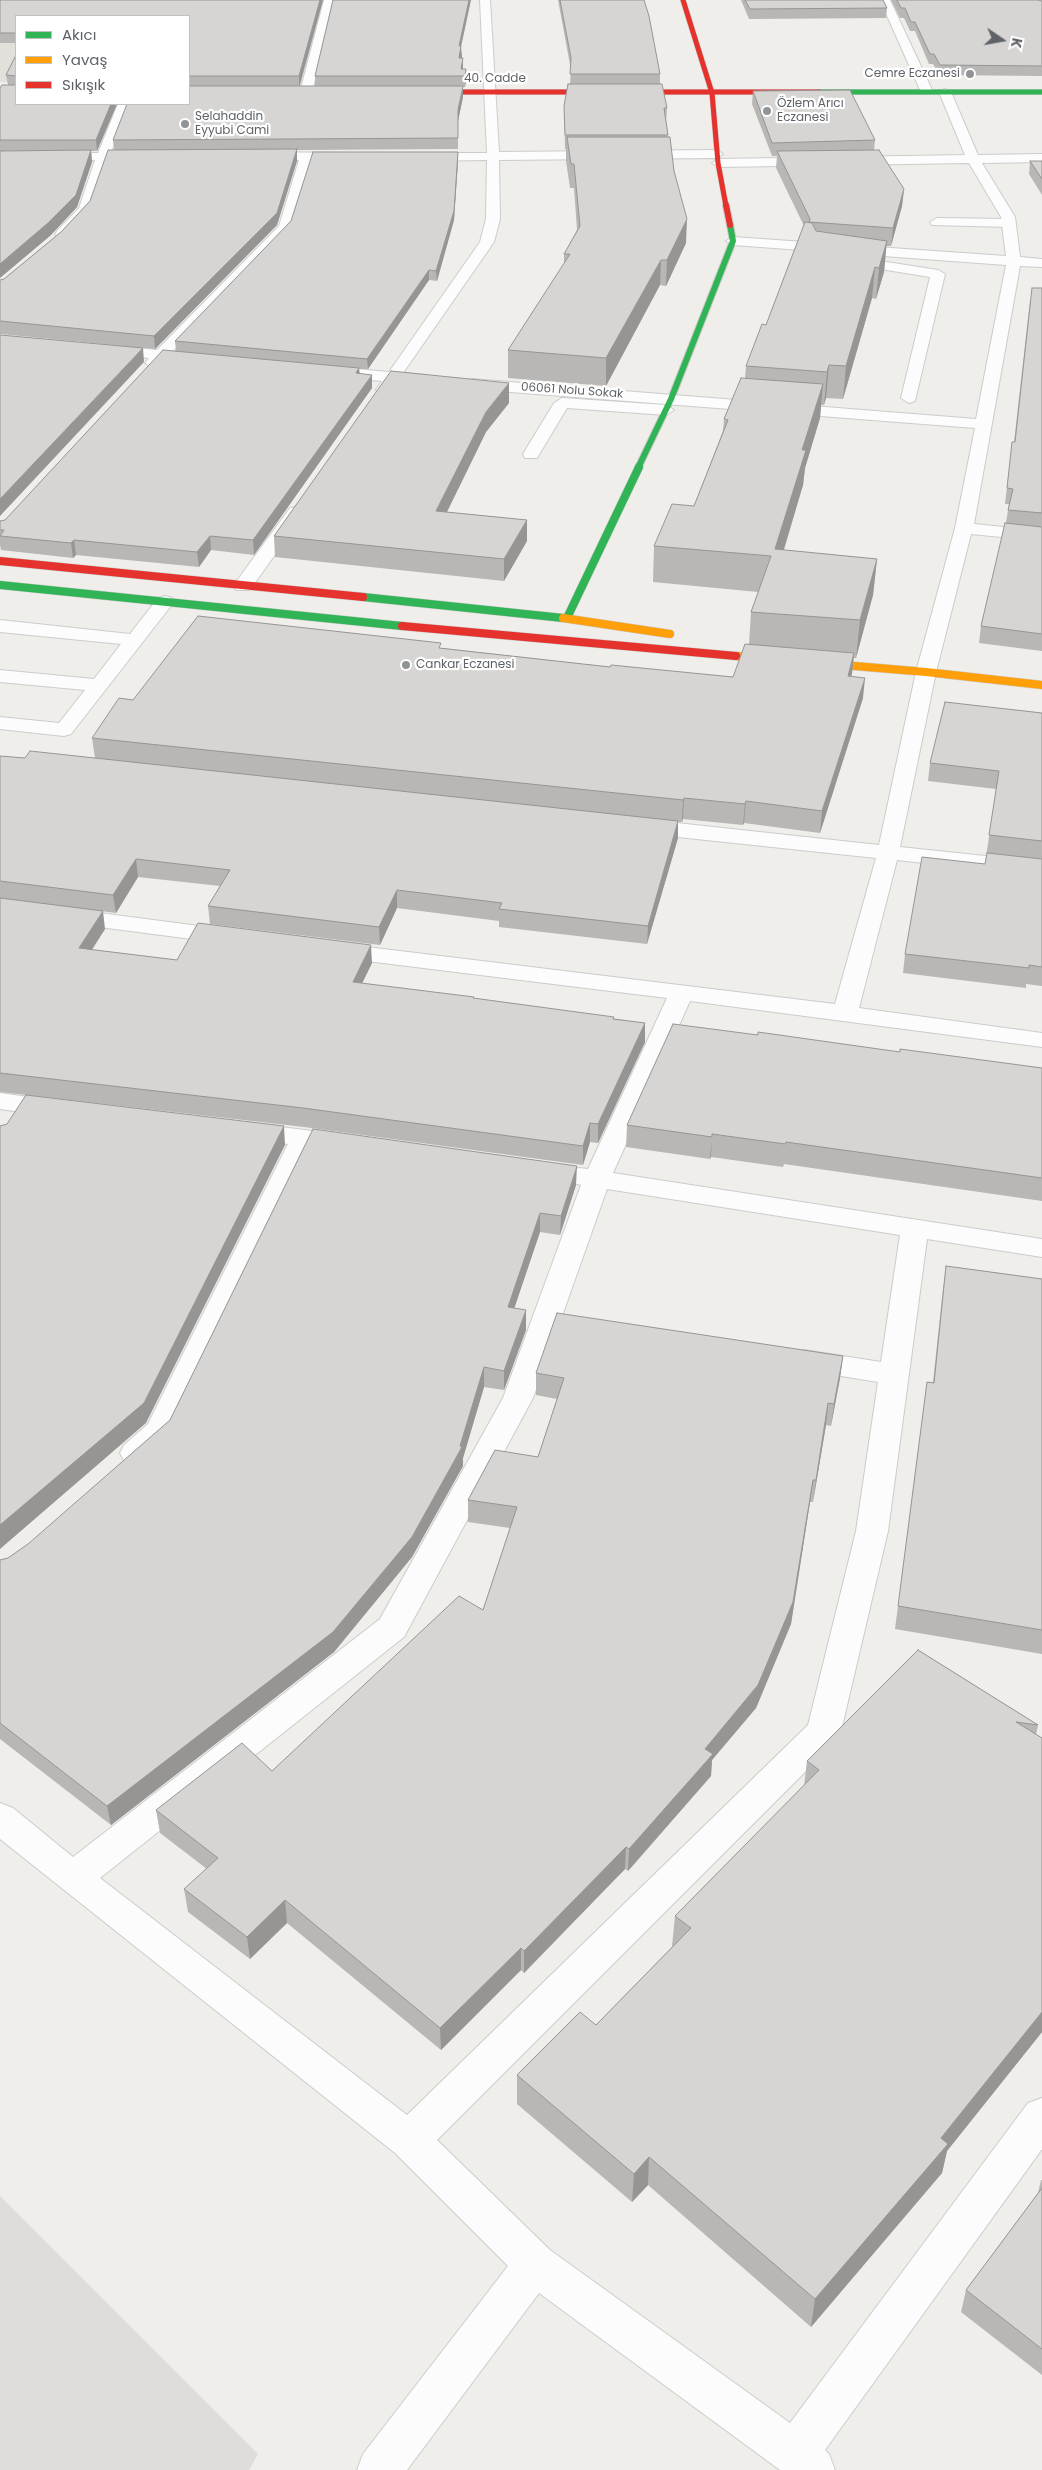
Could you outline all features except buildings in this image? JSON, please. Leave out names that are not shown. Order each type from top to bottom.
[{"type":"street","points":[[306,92],[329,0]]},
{"type":"street","points":[[375,402],[487,242],[493,219],[493,157],[488,92],[485,0]]},
{"type":"street","points":[[567,618],[668,404],[733,241],[718,159],[712,93],[683,0]]},
{"type":"street","points":[[885,0],[927,92]]},
{"type":"street","name":"40. Cadde","points":[[412,92],[1042,92]]},
{"type":"street","points":[[845,1013],[888,853],[926,672],[964,528],[1014,261],[1008,218],[972,157],[945,92]]},
{"type":"street","points":[[49,246],[85,209],[103,156],[124,105]]},
{"type":"street","points":[[0,157],[152,156]]},
{"type":"street","points":[[249,156],[366,156]]},
{"type":"street","points":[[141,376],[285,227],[307,156]]},
{"type":"street","points":[[405,157],[718,159],[1042,158]]},
{"type":"street","points":[[938,222],[1009,223]]},
{"type":"street","points":[[733,241],[1042,263]]},
{"type":"street","points":[[816,247],[819,256],[938,274],[909,398]]},
{"type":"street","points":[[95,349],[209,359]]},
{"type":"street","name":"06061 Nolu Sokak","points":[[315,370],[668,404],[983,424]]},
{"type":"street","points":[[531,454],[562,403],[668,404]]},
{"type":"street","points":[[243,586],[306,498]]},
{"type":"street","points":[[964,528],[1042,536]]},
{"type":"street","points":[[0,561],[567,618],[684,636]]},
{"type":"street","points":[[0,585],[512,637],[926,672],[1042,685]]},
{"type":"street","points":[[0,723],[64,730],[165,602]]},
{"type":"street","points":[[0,626],[134,640]]},
{"type":"street","points":[[742,645],[926,672]]},
{"type":"street","points":[[0,676],[99,685]]},
{"type":"street","points":[[622,824],[1042,869]]},
{"type":"street","points":[[0,907],[256,940]]},
{"type":"street","points":[[316,948],[845,1013],[1042,1040]]},
{"type":"street","points":[[73,1878],[392,1628],[560,1322],[597,1178],[681,994]]},
{"type":"street","points":[[5,1128],[10,1103],[79,1111]]},
{"type":"street","points":[[226,1128],[372,1147]]},
{"type":"street","points":[[116,1470],[160,1431],[304,1137]]},
{"type":"street","points":[[557,1173],[1042,1248]]},
{"type":"street","points":[[408,2140],[824,1731],[872,1531],[915,1229]]},
{"type":"street","points":[[778,1356],[894,1374]]},
{"type":"street","points":[[0,1818],[73,1878],[408,2140],[535,2264],[804,2462],[1042,2116]]},
{"type":"street","points":[[379,2470],[535,2264]]},
{"type":"shaded area","points":[[0,23],[15,23],[15,82],[0,82]]},
{"type":"shaded area","points":[[0,2196],[258,2454],[249,2470],[0,2470]]},
{"type":"traffic: fast","points":[[819,92],[1042,92]]},
{"type":"traffic: fast","points":[[567,618],[671,399],[733,241],[730,225]]},
{"type":"traffic: fast","points":[[0,585],[402,626]]},
{"type":"traffic: fast","points":[[363,597],[563,618]]},
{"type":"traffic: slow","points":[[563,618],[670,634]]},
{"type":"traffic: slow","points":[[736,656],[926,672],[1042,685]]},
{"type":"traffic: jam","points":[[683,0],[712,93],[718,163],[730,225]]},
{"type":"traffic: jam","points":[[426,92],[819,92]]},
{"type":"traffic: jam","points":[[0,561],[363,597]]},
{"type":"traffic: jam","points":[[402,626],[736,656]]},
{"type":"place","name":"Cemre Eczanesi","points":[[970,74]]},
{"type":"place","name":"Özlem Arıcı Eczanesi","points":[[767,111]]},
{"type":"place","name":"Selahaddin Eyyubi Cami","points":[[185,124]]},
{"type":"place","name":"Cankar Eczanesi","points":[[406,665]]}]
